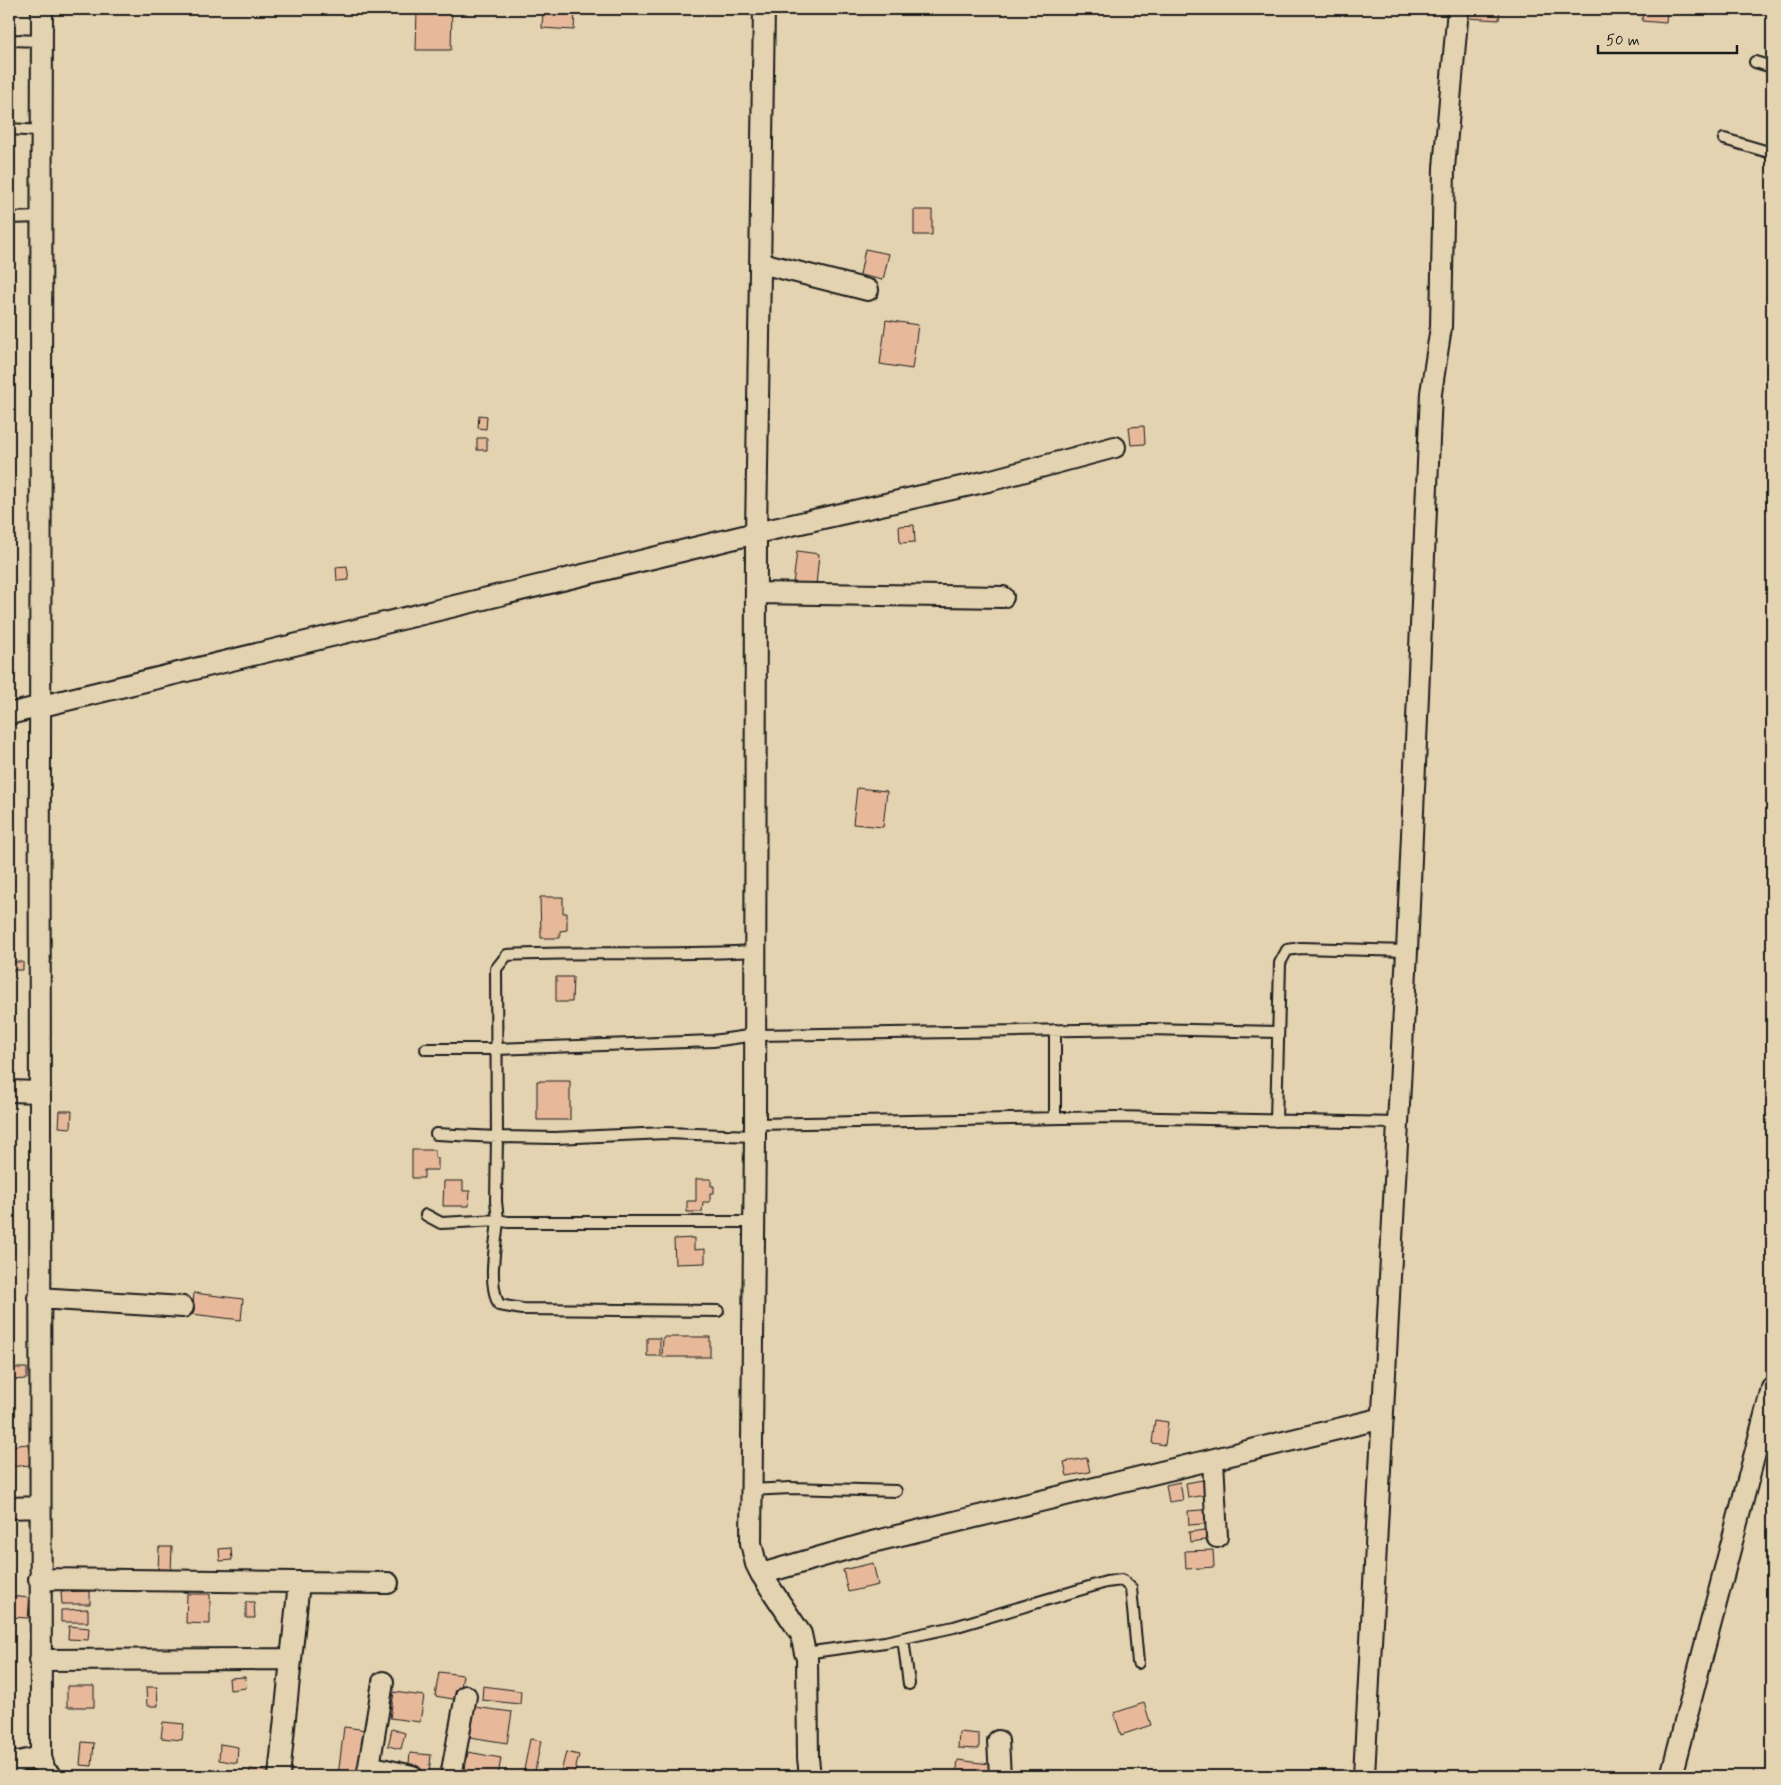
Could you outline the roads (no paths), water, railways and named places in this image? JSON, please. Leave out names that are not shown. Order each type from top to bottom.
[{"type":"street","points":[[9,1764],[45,1770],[40,1660],[38,1298],[42,9]]},
{"type":"street","points":[[764,9],[756,533],[756,951],[751,1543],[756,1564],[800,1634],[807,1657],[808,1758],[810,1776]]},
{"type":"street","points":[[1364,1776],[1407,951],[1431,393],[1441,327],[1444,168],[1458,9]]},
{"type":"street","points":[[760,263],[868,290]]},
{"type":"street","points":[[9,714],[756,533],[988,481],[1115,447]]},
{"type":"street","points":[[757,593],[1003,597]]},
{"type":"street","points":[[9,1091],[39,1092]]},
{"type":"street","points":[[38,1298],[183,1307]]},
{"type":"street","points":[[1671,1776],[1772,1388]]},
{"type":"street","points":[[761,1574],[891,1537],[1383,1418]]},
{"type":"street","points":[[1213,1460],[1217,1537]]},
{"type":"street","points":[[9,1508],[40,1507]]},
{"type":"street","points":[[39,1579],[388,1583]]},
{"type":"street","points":[[279,1776],[299,1582]]},
{"type":"street","points":[[40,1660],[291,1659]]},
{"type":"street","points":[[383,1682],[368,1771],[412,1776]]},
{"type":"street","points":[[451,1776],[466,1696]]},
{"type":"street","points":[[998,1741],[1000,1776]]},
{"type":"lane","points":[[9,40],[42,41]]},
{"type":"lane","points":[[1755,62],[1772,67]]},
{"type":"lane","points":[[9,129],[42,131]]},
{"type":"lane","points":[[1724,139],[1772,153]]},
{"type":"lane","points":[[9,218],[41,217]]},
{"type":"lane","points":[[1276,1121],[1280,963],[1286,950],[1301,948],[1407,951]]},
{"type":"lane","points":[[718,1311],[522,1309],[499,1305],[494,1295],[493,1273],[498,1220],[496,1201],[496,969],[507,955],[548,953],[649,955],[756,951]]},
{"type":"lane","points":[[426,1049],[496,1049],[713,1041],[755,1035],[1148,1029],[1278,1032]]},
{"type":"lane","points":[[1055,1030],[1055,1118]]},
{"type":"lane","points":[[436,1134],[555,1138],[1115,1117],[1398,1123]]},
{"type":"lane","points":[[426,1215],[441,1223],[498,1220],[508,1222],[754,1222]]},
{"type":"lane","points":[[752,1490],[790,1488],[896,1491]]},
{"type":"lane","points":[[805,1653],[903,1638],[954,1627],[1106,1582],[1122,1580],[1131,1588],[1138,1663]]},
{"type":"lane","points":[[903,1638],[909,1684]]}]
